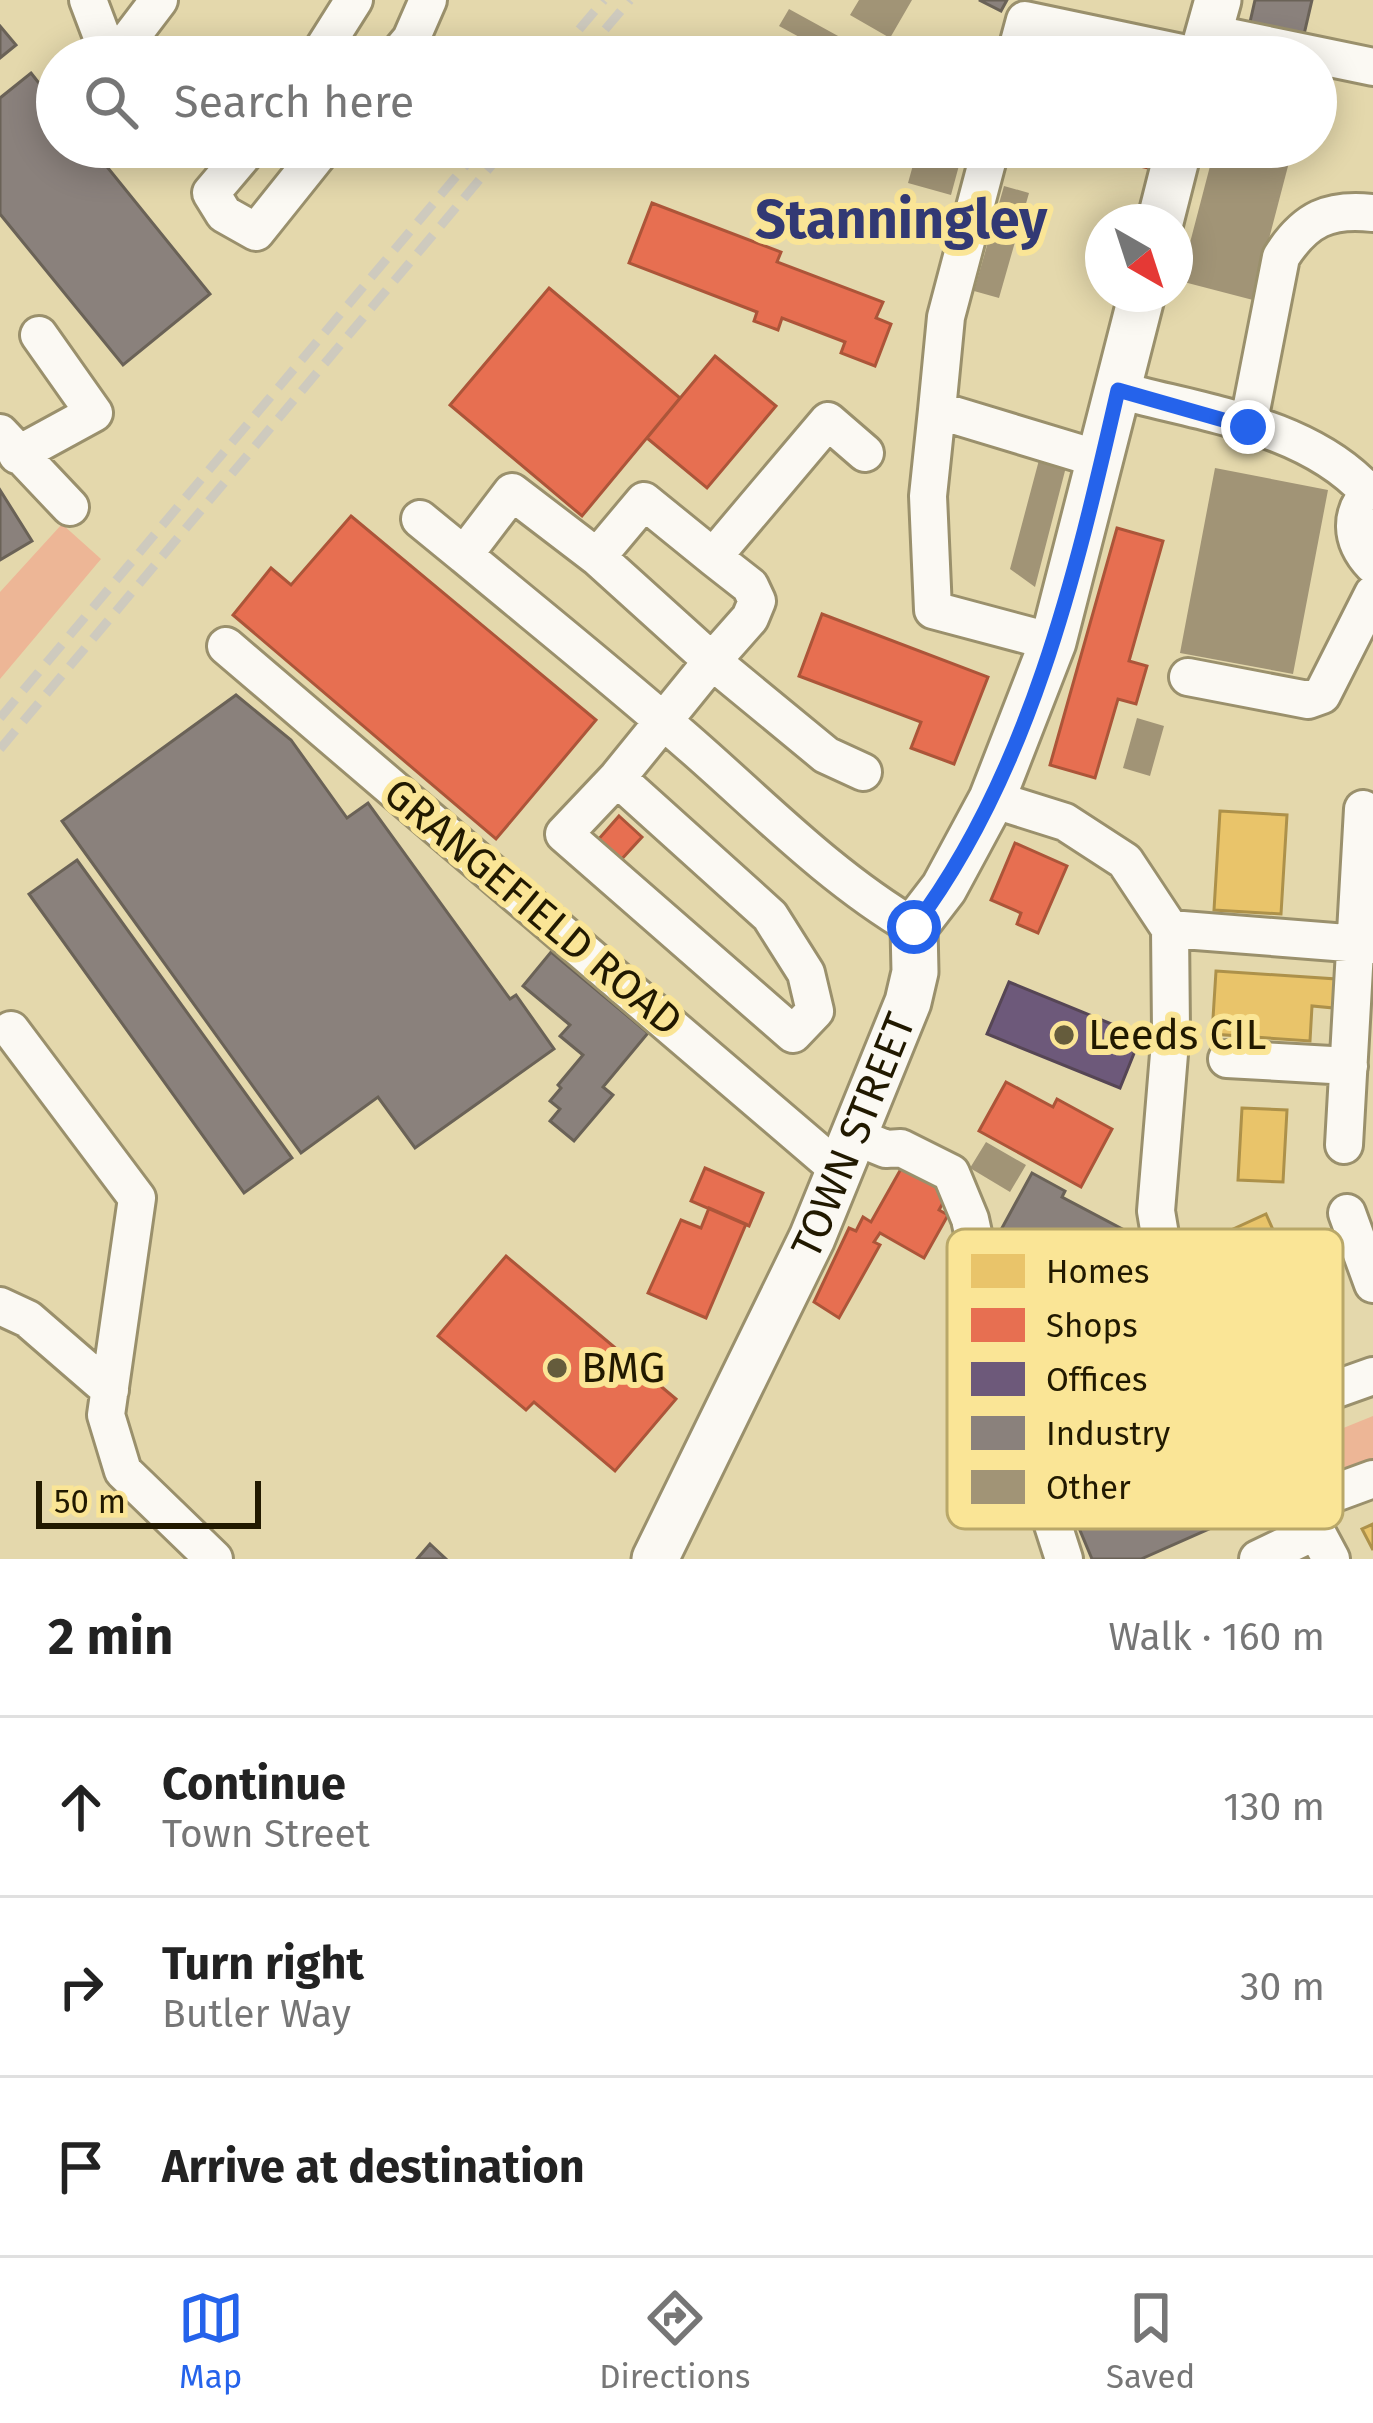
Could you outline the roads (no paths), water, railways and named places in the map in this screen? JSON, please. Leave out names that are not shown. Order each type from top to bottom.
[{"type":"main road","points":[[1165,204],[1174,168]]},
{"type":"main road","points":[[914,927],[944,888],[992,799],[1053,642],[1138,312]]},
{"type":"main road","name":"TOWN STREET","points":[[659,1558],[754,1362],[847,1153],[908,1002],[915,972],[914,927]]},
{"type":"street","points":[[88,0],[101,36]]},
{"type":"street","points":[[132,36],[159,0]]},
{"type":"street","points":[[331,36],[354,0]]},
{"type":"street","points":[[412,36],[428,0]]},
{"type":"street","points":[[1021,36],[1025,20],[1197,36]]},
{"type":"street","points":[[1337,60],[1373,67]]},
{"type":"street","points":[[233,168],[212,193],[224,214],[256,232],[307,168]]},
{"type":"street","points":[[986,168],[946,317],[928,496],[933,610],[1053,642]]},
{"type":"street","points":[[1248,427],[1281,256],[1295,234],[1318,219],[1343,210],[1373,213]]},
{"type":"street","points":[[39,335],[94,413],[9,444],[70,507]]},
{"type":"street","points":[[1118,390],[1321,452],[1370,490],[1358,506],[1355,537],[1373,565]]},
{"type":"street","points":[[937,410],[1102,460]]},
{"type":"street","points":[[713,556],[828,421],[865,453]]},
{"type":"street","points":[[464,555],[512,492],[597,557],[826,755],[863,772]]},
{"type":"street","points":[[597,557],[644,502],[750,586],[757,601],[750,618],[665,722],[564,834],[793,1034],[815,1011],[806,974],[770,916],[616,778]]},
{"type":"street","points":[[420,519],[665,722],[832,869],[914,927]]},
{"type":"street","points":[[1188,677],[1309,700],[1322,695],[1373,594]]},
{"type":"street","name":"GRANGEFIELD ROAD","points":[[226,646],[544,916],[847,1153]]},
{"type":"street","points":[[992,799],[1064,822],[1126,861],[1170,929],[1171,1030],[1156,1210],[1159,1229]]},
{"type":"street","points":[[1345,1145],[1348,1066],[1365,945],[1363,808]]},
{"type":"street","points":[[1170,929],[1365,945]]},
{"type":"street","points":[[11,1030],[137,1198],[106,1415],[123,1471],[214,1559]]},
{"type":"street","points":[[1226,1059],[1348,1066]]},
{"type":"street","points":[[847,1153],[901,1148],[952,1173],[972,1229]]},
{"type":"street","points":[[1347,1213],[1373,1284]]},
{"type":"street","points":[[0,1306],[28,1319],[110,1390]]},
{"type":"street","points":[[1343,1387],[1373,1376]]},
{"type":"street","points":[[1343,1507],[1373,1480]]},
{"type":"street","points":[[1054,1529],[1064,1559]]},
{"type":"street","points":[[1258,1559],[1316,1532]]},
{"type":"railway","points":[[574,36],[604,0]]},
{"type":"railway","points":[[600,36],[630,0]]},
{"type":"railway","points":[[0,718],[463,168]]},
{"type":"railway","points":[[0,749],[489,168]]},
{"type":"place","name":"Leeds CIL","points":[[1064,1035]]},
{"type":"place","name":"BMG","points":[[557,1368]]},
{"type":"district","name":"Stanningley","points":[[901,220]]}]
